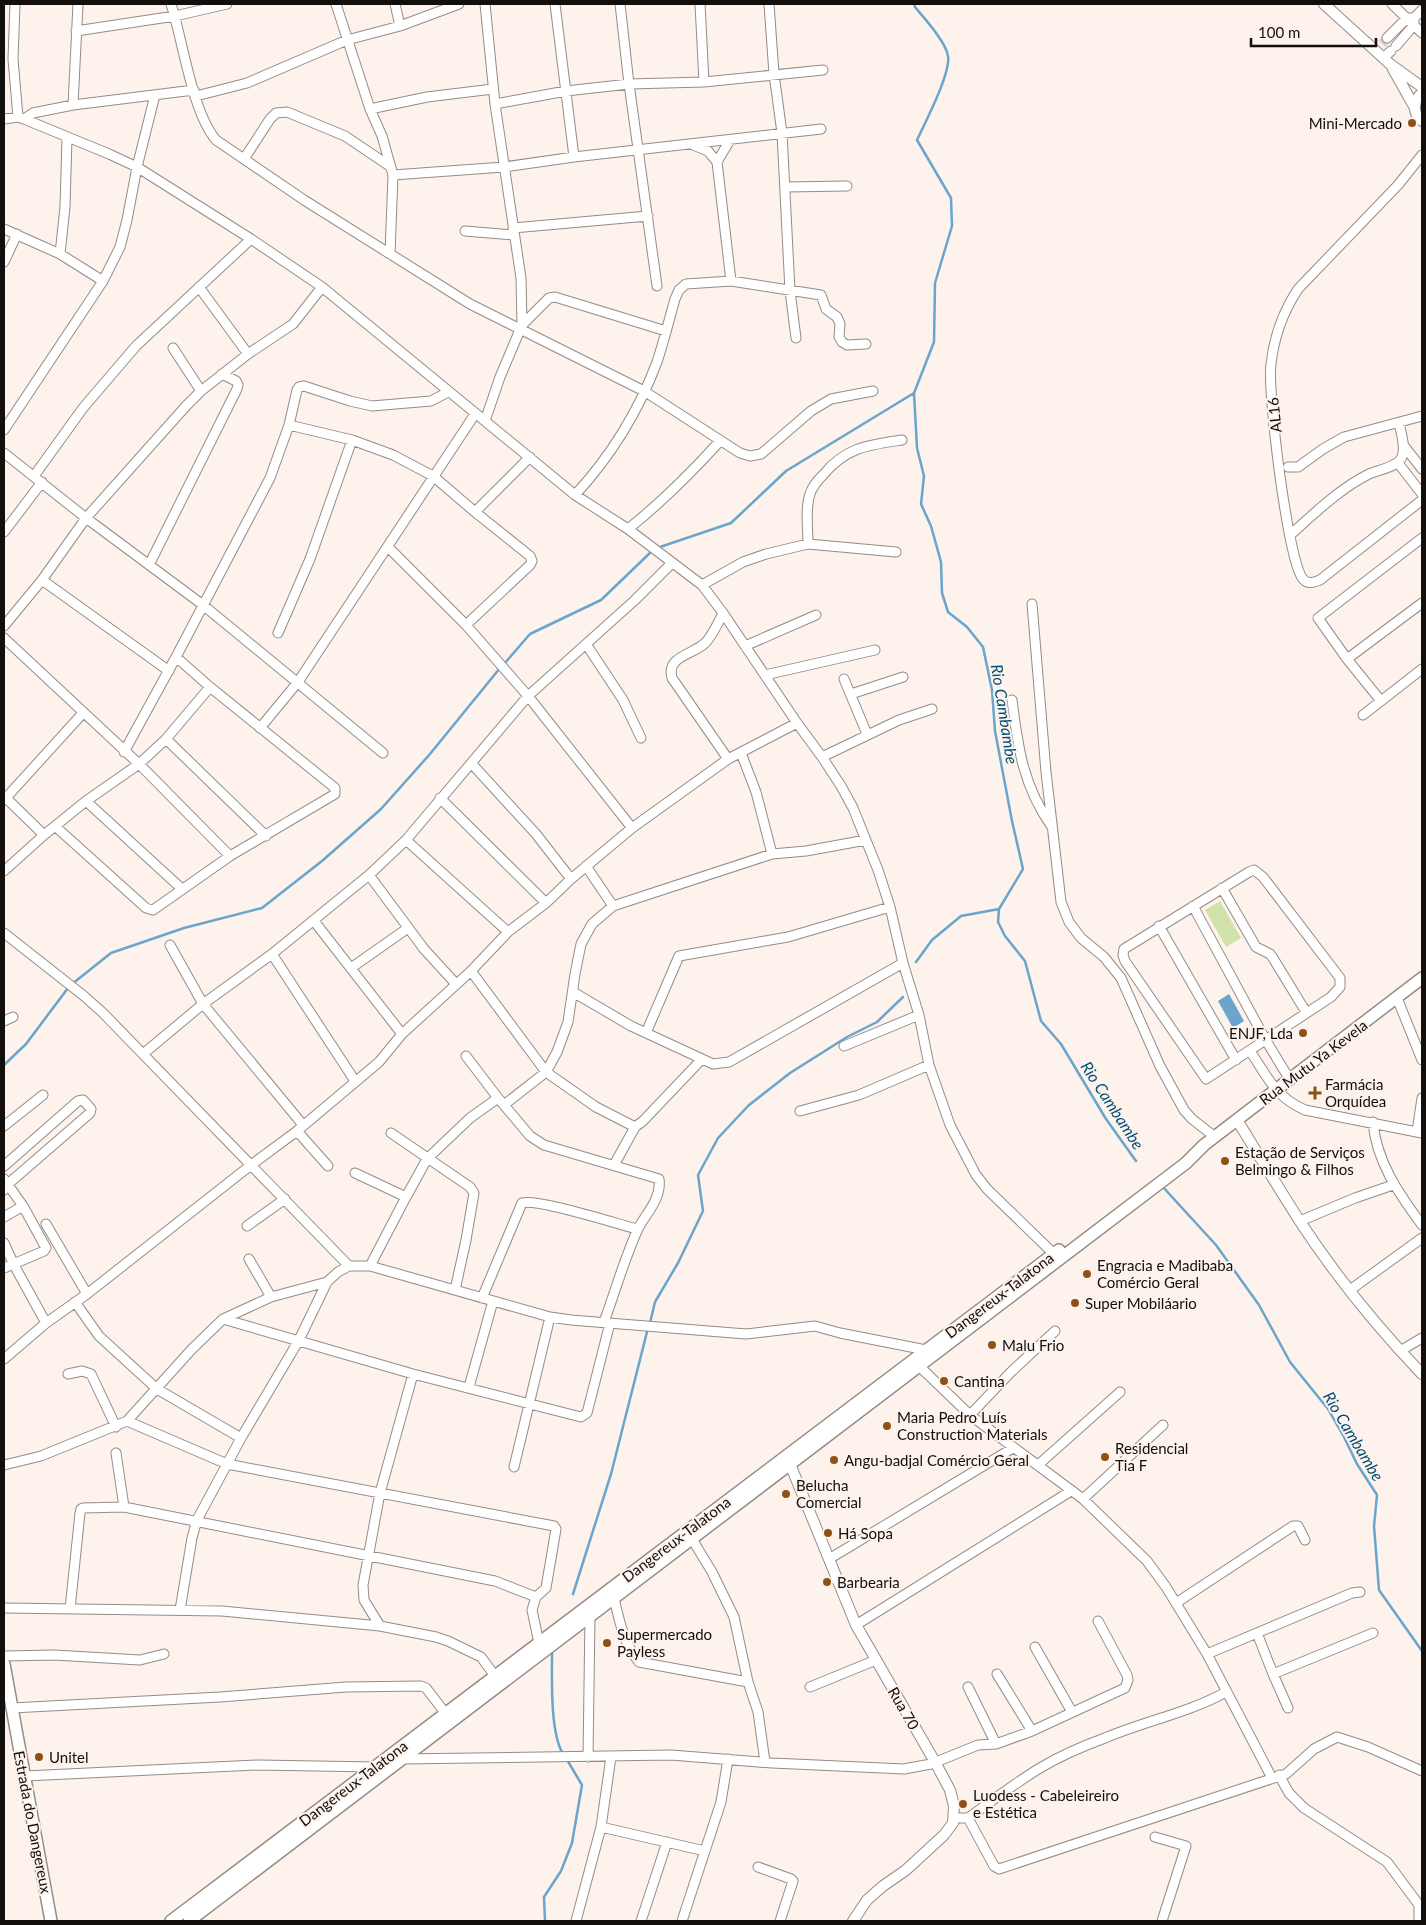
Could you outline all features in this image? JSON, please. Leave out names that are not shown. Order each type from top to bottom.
[{"type":"main road","name":"Rua Mutu Ya Kevela","points":[[1184,1160],[1422,978]]},
{"type":"main road","name":"Dangereux-Talatona","points":[[189,1921],[919,1366],[1184,1160]]},
{"type":"main road","name":"Dangereux-Talatona","points":[[171,1921],[926,1350],[1054,1254],[1130,1201]]},
{"type":"main road","name":"Estrada do Dangereux","points":[[4,1664],[51,1921]]},
{"type":"main road","points":[[49,1904],[57,1921]]},
{"type":"street","points":[[15,4],[9,16],[21,118]]},
{"type":"street","points":[[73,105],[78,4]]},
{"type":"street","points":[[171,4],[195,93],[208,131],[216,140],[304,200],[470,304],[522,328],[644,391],[740,453],[750,456],[761,454],[811,411],[831,399],[873,391]]},
{"type":"street","points":[[76,31],[175,16],[227,4]]},
{"type":"street","points":[[336,4],[370,109],[382,136],[392,171],[390,254]]},
{"type":"street","points":[[395,4],[400,26]]},
{"type":"street","points":[[4,119],[21,118],[34,113],[73,105],[155,95],[195,93],[247,83],[347,40],[400,26],[459,4]]},
{"type":"street","points":[[485,4],[493,90],[521,278],[522,328]]},
{"type":"street","points":[[555,4],[574,157]]},
{"type":"street","points":[[620,4],[657,286]]},
{"type":"street","points":[[700,4],[704,82]]},
{"type":"street","points":[[769,4],[774,74],[782,133],[790,292],[796,338]]},
{"type":"street","points":[[1324,4],[1381,44],[1422,87]]},
{"type":"street","points":[[1392,4],[1412,20],[1422,33]]},
{"type":"street","points":[[1381,44],[1422,10]]},
{"type":"street","points":[[1390,55],[1412,20]]},
{"type":"street","points":[[1390,55],[1416,114],[1422,121]]},
{"type":"street","points":[[495,104],[566,91],[629,84],[704,82],[823,70]]},
{"type":"street","points":[[370,109],[427,97],[493,90]]},
{"type":"street","points":[[1414,108],[1417,99],[1422,93]]},
{"type":"street","points":[[4,430],[103,281],[120,247],[155,95]]},
{"type":"street","points":[[244,159],[270,119],[276,113],[287,112],[345,136],[392,171],[504,167],[574,157],[820,129]]},
{"type":"street","points":[[21,118],[137,167],[322,286],[575,495],[628,528],[702,584],[724,613],[764,675],[841,786],[866,840],[890,907],[902,963],[919,1015],[928,1065],[950,1125],[976,1175],[987,1189],[1054,1254]]},
{"type":"street","points":[[60,254],[67,138]]},
{"type":"street","points":[[717,162],[730,140]]},
{"type":"street","points":[[691,144],[708,151],[717,162],[731,281]]},
{"type":"street","name":"AL16","points":[[1422,155],[1398,185],[1298,289],[1287,306],[1276,334],[1270,365],[1279,470],[1290,535],[1301,577],[1309,583],[1320,580],[1422,500]]},
{"type":"street","points":[[786,187],[847,186]]},
{"type":"street","points":[[464,231],[513,232],[648,216]]},
{"type":"street","points":[[4,229],[60,254],[103,281]]},
{"type":"street","points":[[4,262],[17,234]]},
{"type":"street","points":[[34,476],[83,408],[136,346],[251,239]]},
{"type":"street","points":[[575,495],[594,474],[622,432],[644,391],[657,362],[675,299],[679,290],[686,284],[731,281],[790,292],[821,295],[826,309],[837,317],[840,324],[839,337],[842,342],[847,345],[866,344]]},
{"type":"street","points":[[4,626],[42,580],[86,518],[201,391],[248,354],[293,324],[322,286]]},
{"type":"street","points":[[199,287],[248,354]]},
{"type":"street","points":[[485,421],[500,377],[522,328],[549,298],[555,297],[666,331]]},
{"type":"street","points":[[173,348],[201,391]]},
{"type":"street","points":[[148,565],[237,389],[238,385],[236,382],[222,374]]},
{"type":"street","points":[[124,752],[169,671],[270,478],[289,424],[296,390],[304,386],[372,406],[431,401],[448,392]]},
{"type":"street","points":[[260,728],[298,682],[475,414]]},
{"type":"street","points":[[1288,467],[1298,467],[1323,449],[1365,430],[1422,416]]},
{"type":"street","points":[[1290,535],[1325,503],[1353,483],[1398,463],[1403,455],[1404,446],[1399,423]]},
{"type":"street","points":[[289,424],[352,440],[393,455],[433,476],[530,556],[532,561],[466,625]]},
{"type":"street","points":[[278,632],[310,560],[352,440]]},
{"type":"street","points":[[808,544],[808,502],[810,492],[833,463],[851,450],[864,445],[902,440]]},
{"type":"street","points":[[628,528],[685,479],[720,441]]},
{"type":"street","points":[[1404,446],[1422,469]]},
{"type":"street","points":[[4,453],[86,518],[203,605],[384,753]]},
{"type":"street","points":[[475,512],[530,457]]},
{"type":"street","points":[[1398,463],[1422,494]]},
{"type":"street","points":[[4,532],[42,482]]},
{"type":"street","points":[[1380,701],[1318,620],[1319,616],[1422,538]]},
{"type":"street","points":[[702,584],[744,562],[766,554],[808,544],[896,552]]},
{"type":"street","points":[[388,547],[466,625],[528,696],[632,828]]},
{"type":"street","points":[[143,1054],[203,1004],[272,954],[369,875],[406,840],[528,696],[635,600],[672,562]]},
{"type":"street","points":[[42,580],[169,671]]},
{"type":"street","points":[[1347,659],[1422,603]]},
{"type":"street","points":[[1032,604],[1046,772],[1061,902],[1069,922],[1081,938],[1114,967],[1121,978],[1160,1066],[1179,1102],[1192,1119],[1215,1137]]},
{"type":"street","points":[[724,613],[704,644],[673,663],[670,671],[672,678],[728,759]]},
{"type":"street","points":[[745,646],[816,616]]},
{"type":"street","points":[[4,638],[124,752],[140,764],[230,856]]},
{"type":"street","points":[[586,644],[622,700],[641,738]]},
{"type":"street","points":[[764,675],[876,650]]},
{"type":"street","points":[[56,826],[150,910],[153,910],[230,856],[334,794],[335,788],[210,687],[176,657]]},
{"type":"street","points":[[1363,715],[1422,669]]},
{"type":"street","points":[[851,694],[903,678]]},
{"type":"street","points":[[844,679],[867,734]]},
{"type":"street","points":[[4,871],[44,835],[86,802],[140,764],[166,739],[210,687]]},
{"type":"street","points":[[1012,700],[1019,753],[1030,788],[1053,829]]},
{"type":"street","points":[[822,756],[867,734],[932,709]]},
{"type":"street","points":[[44,835],[4,798],[83,713]]},
{"type":"street","points":[[4,1359],[46,1323],[87,1294],[300,1128],[379,1062],[402,1034],[471,971],[508,932],[546,903],[571,879],[632,828],[728,759],[797,722]]},
{"type":"street","points":[[166,739],[266,836]]},
{"type":"street","points":[[741,753],[756,792],[772,854]]},
{"type":"street","points":[[472,764],[536,834],[571,879]]},
{"type":"street","points":[[440,798],[546,903]]},
{"type":"street","points":[[86,802],[182,889]]},
{"type":"street","points":[[406,840],[508,932]]},
{"type":"street","points":[[504,1105],[546,1072],[557,1052],[568,1022],[581,944],[592,924],[613,906],[772,854],[806,851],[866,840]]},
{"type":"street","points":[[586,866],[613,906]]},
{"type":"street","points":[[1254,870],[1260,872],[1340,978],[1340,987],[1336,992],[1207,1079],[1204,1078],[1125,961],[1123,955],[1124,949],[1222,888],[1249,872],[1254,870]]},
{"type":"street","points":[[369,875],[424,949],[456,984]]},
{"type":"street","points":[[1222,888],[1256,947],[1270,954],[1306,1012]]},
{"type":"street","points":[[1193,906],[1265,1040],[1290,1080]]},
{"type":"street","points":[[646,1033],[679,956],[788,937],[890,907]]},
{"type":"street","points":[[314,921],[402,1034]]},
{"type":"street","points":[[1159,926],[1236,1060]]},
{"type":"street","points":[[352,968],[408,928]]},
{"type":"street","points":[[4,933],[84,996],[349,1266]]},
{"type":"street","points":[[170,945],[203,1004],[328,1166]]},
{"type":"street","points":[[272,954],[355,1081]]},
{"type":"street","points":[[573,992],[646,1033],[714,1064],[729,1062],[902,963]]},
{"type":"street","points":[[471,971],[546,1072],[596,1107],[635,1127]]},
{"type":"street","points":[[1397,998],[1422,1060]]},
{"type":"street","points":[[844,1046],[919,1015]]},
{"type":"street","points":[[4,1021],[12,1016]]},
{"type":"street","points":[[1250,1051],[1276,1090],[1286,1100],[1305,1110],[1420,1132],[1422,1098]]},
{"type":"street","points":[[223,1319],[413,1374],[581,1417],[585,1416],[607,1322],[637,1229],[649,1213],[660,1184],[659,1179],[544,1145],[530,1136],[466,1056]]},
{"type":"street","points":[[614,1165],[635,1127],[702,1059]]},
{"type":"street","points":[[800,1111],[859,1096],[928,1065]]},
{"type":"street","points":[[4,1126],[43,1095]]},
{"type":"street","points":[[370,1266],[427,1159],[470,1118],[498,1098]]},
{"type":"street","points":[[4,1166],[78,1101],[83,1100],[91,1109],[90,1113],[5,1184],[23,1206],[45,1250],[4,1268]]},
{"type":"street","points":[[1237,1120],[1300,1222],[1350,1290],[1400,1351],[1422,1374]]},
{"type":"street","points":[[1373,1122],[1378,1152],[1394,1185],[1422,1225]]},
{"type":"street","points":[[391,1133],[470,1187],[474,1193],[455,1290]]},
{"type":"street","points":[[355,1172],[406,1196]]},
{"type":"street","points":[[1300,1222],[1355,1198],[1394,1185]]},
{"type":"street","points":[[247,1226],[285,1199]]},
{"type":"street","points":[[482,1298],[522,1203],[531,1202],[637,1229]]},
{"type":"street","points":[[4,1217],[23,1206]]},
{"type":"street","points":[[46,1224],[87,1294]]},
{"type":"street","points":[[1350,1290],[1422,1238]]},
{"type":"street","points":[[4,1243],[46,1323]]},
{"type":"street","points":[[249,1259],[271,1297]]},
{"type":"street","points":[[180,1610],[192,1538],[197,1520],[241,1438],[299,1340],[327,1282],[338,1272],[349,1266],[370,1266],[550,1317],[746,1334],[815,1326],[840,1333],[926,1350]]},
{"type":"street","points":[[4,1465],[41,1456],[127,1421],[192,1349],[223,1319],[271,1297],[327,1282]]},
{"type":"street","points":[[469,1387],[493,1301]]},
{"type":"street","points":[[75,1302],[99,1336],[157,1388],[241,1438]]},
{"type":"street","points":[[514,1467],[550,1317]]},
{"type":"street","points":[[970,1415],[1011,1372],[1055,1331]]},
{"type":"street","points":[[1400,1351],[1422,1338]]},
{"type":"street","points":[[919,1366],[970,1415],[1084,1499],[1147,1562],[1176,1603],[1207,1654],[1226,1692],[1275,1777],[1304,1808],[1386,1862],[1419,1905],[1419,1921]]},
{"type":"street","points":[[68,1374],[82,1371],[91,1374],[116,1427]]},
{"type":"street","points":[[380,1626],[364,1600],[363,1585],[380,1493],[413,1374]]},
{"type":"street","points":[[1038,1465],[1120,1392]]},
{"type":"street","points":[[127,1421],[227,1464],[554,1526],[556,1529],[546,1588],[536,1597],[532,1610],[539,1643]]},
{"type":"street","points":[[1084,1499],[1163,1425]]},
{"type":"street","points":[[829,1559],[1013,1448]]},
{"type":"street","points":[[116,1453],[124,1507]]},
{"type":"street","name":"Rua 70","points":[[790,1464],[856,1625],[935,1762],[952,1798],[954,1818]]},
{"type":"street","points":[[856,1625],[1071,1491]]},
{"type":"street","points":[[70,1609],[81,1509],[124,1507],[496,1581],[536,1597]]},
{"type":"street","points":[[1176,1603],[1293,1526],[1298,1526],[1305,1540]]},
{"type":"street","points":[[692,1539],[712,1572],[734,1616],[748,1682],[759,1720],[765,1762]]},
{"type":"street","points":[[1207,1654],[1352,1593],[1360,1592]]},
{"type":"street","points":[[614,1598],[621,1627],[632,1654],[639,1662],[748,1682]]},
{"type":"street","points":[[4,1608],[222,1611],[380,1626],[448,1641],[481,1657],[496,1676]]},
{"type":"street","points":[[588,1757],[590,1616]]},
{"type":"street","points":[[401,1759],[611,1758],[671,1755],[904,1769],[935,1762],[978,1746],[996,1744],[1032,1731],[1124,1688],[1128,1684],[1126,1675],[1098,1621]]},
{"type":"street","points":[[1257,1633],[1288,1708]]},
{"type":"street","points":[[1273,1674],[1373,1633]]},
{"type":"street","points":[[1035,1646],[1072,1712]]},
{"type":"street","points":[[4,1656],[54,1655],[140,1660],[164,1654]]},
{"type":"street","points":[[810,1687],[876,1660]]},
{"type":"street","points":[[997,1674],[1032,1731]]},
{"type":"street","points":[[12,1708],[210,1698],[346,1687],[421,1686],[426,1688],[446,1714]]},
{"type":"street","points":[[968,1687],[996,1744]]},
{"type":"street","points":[[853,1921],[867,1900],[882,1886],[906,1870],[944,1835],[950,1828],[954,1818],[968,1818],[1008,1789],[1049,1763],[1105,1738],[1186,1710],[1226,1692]]},
{"type":"street","points":[[968,1818],[994,1866],[1000,1869],[1275,1777],[1293,1769],[1314,1749],[1337,1737],[1368,1747],[1422,1771]]},
{"type":"street","points":[[576,1921],[602,1826],[605,1790],[611,1758]]},
{"type":"street","points":[[682,1921],[722,1802],[728,1759]]},
{"type":"street","points":[[25,1776],[258,1766],[375,1767]]},
{"type":"street","points":[[602,1826],[705,1851]]},
{"type":"street","points":[[1155,1837],[1186,1846],[1162,1921]]},
{"type":"street","points":[[641,1921],[667,1842]]},
{"type":"street","points":[[758,1867],[793,1881],[780,1921]]},
{"type":"green space","points":[[1220,901],[1241,938],[1226,947],[1205,910]]},
{"type":"water","points":[[1229,994],[1244,1021],[1233,1028],[1218,1001]]},
{"type":"waterway","name":"Rio Cambambe","points":[[914,4],[939,37],[948,56],[948,64],[942,86],[917,140],[951,198],[952,226],[935,283],[934,342],[914,393],[917,448],[924,476],[921,504],[931,526],[941,562],[942,593],[948,612],[967,627],[983,647],[992,690],[995,731],[1023,869],[999,909],[998,922],[1005,936],[1025,961],[1041,1021],[1061,1044],[1106,1119],[1136,1161]]},
{"type":"waterway","points":[[657,548],[731,523],[786,471],[914,393]]},
{"type":"waterway","points":[[504,664],[530,634],[601,600],[652,551]]},
{"type":"waterway","points":[[72,984],[111,953],[184,928],[262,908],[322,861],[381,809],[430,754],[500,668]]},
{"type":"waterway","points":[[916,962],[932,940],[961,916],[999,909]]},
{"type":"waterway","points":[[4,1065],[26,1044],[68,988]]},
{"type":"waterway","points":[[650,1323],[655,1302],[678,1263],[703,1211],[698,1175],[718,1138],[749,1105],[790,1073],[847,1037],[877,1022],[903,997]]},
{"type":"waterway","name":"Rio Cambambe","points":[[1162,1186],[1216,1245],[1259,1305],[1290,1362],[1328,1409],[1357,1464],[1377,1495],[1374,1526],[1379,1590],[1422,1651]]},
{"type":"waterway","points":[[573,1594],[611,1474],[648,1328]]},
{"type":"waterway","points":[[552,1654],[554,1720],[563,1754]]},
{"type":"waterway","points":[[545,1921],[544,1897],[561,1871],[572,1843],[582,1785],[566,1758]]},
{"type":"tunnel","points":[[1382,44],[1387,38]]},
{"type":"place","name":"Mini-Mercado","points":[[1412,123]]},
{"type":"place","name":"ENJF, Lda","points":[[1303,1033]]},
{"type":"place","name":"Farmácia Orquídea","points":[[1315,1093]]},
{"type":"place","name":"Estação de Serviços Belmingo & Filhos","points":[[1225,1161]]},
{"type":"place","name":"Engracia e Madibaba Comércio Geral","points":[[1087,1274]]},
{"type":"place","name":"Super Mobiláario","points":[[1075,1303]]},
{"type":"place","name":"Malu Frio","points":[[992,1345]]},
{"type":"place","name":"Cantina","points":[[944,1381]]},
{"type":"place","name":"Maria Pedro Luís Construction Materials","points":[[887,1426]]},
{"type":"place","name":"Residencial Tia F","points":[[1105,1457]]},
{"type":"place","name":"Angu-badjal Comércio Geral","points":[[834,1460]]},
{"type":"place","name":"Belucha Comercial","points":[[786,1494]]},
{"type":"place","name":"Há Sopa","points":[[828,1533]]},
{"type":"place","name":"Barbearia","points":[[827,1582]]},
{"type":"place","name":"Supermercado Payless","points":[[607,1643]]},
{"type":"place","name":"Unitel","points":[[39,1757]]},
{"type":"place","name":"Luodess - Cabeleireiro e Estética","points":[[963,1804]]}]
